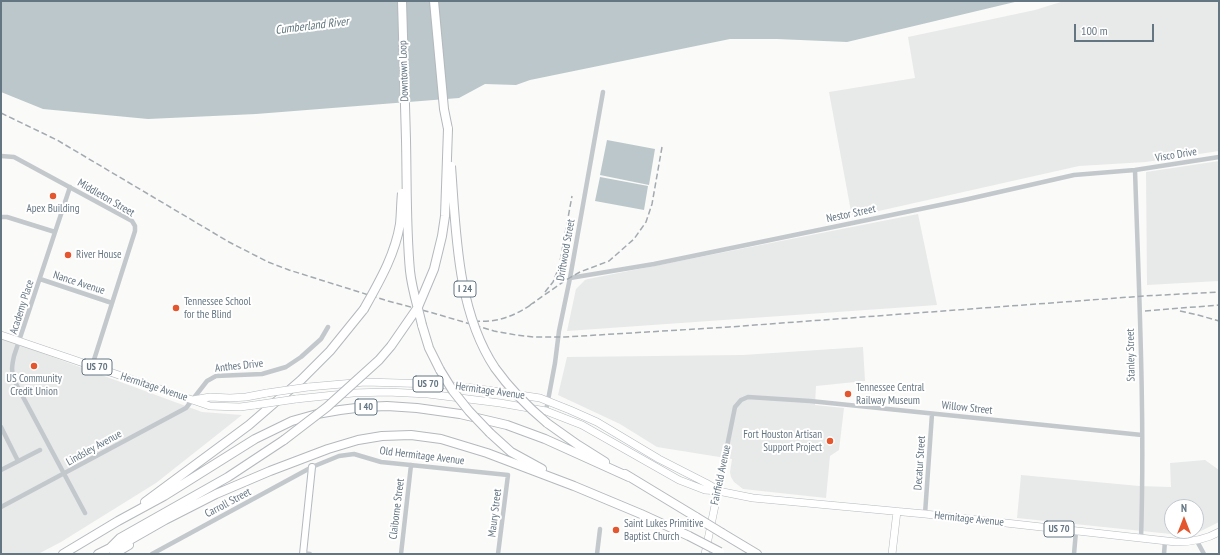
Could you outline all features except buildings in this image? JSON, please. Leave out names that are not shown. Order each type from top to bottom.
[{"type":"highway","name":"Downtown Loop","points":[[402,1],[406,140]]},
{"type":"highway","name":"I 24","points":[[434,1],[444,108],[448,129],[457,238],[463,283],[481,343],[496,368],[522,401],[547,423],[578,445],[629,477],[757,554]]},
{"type":"highway","points":[[112,551],[120,538],[228,477],[284,440],[327,407],[379,360],[391,346],[418,307],[434,269],[445,216],[448,129]]},
{"type":"highway","points":[[118,521],[243,429],[298,383],[330,351],[364,309],[386,270],[394,248],[400,224],[406,140]]},
{"type":"highway","points":[[406,140],[407,226],[410,272],[422,325],[440,370],[469,411],[511,452],[574,486]]},
{"type":"highway","name":"I 40","points":[[62,554],[164,496],[255,439],[292,421],[317,414],[340,410],[387,406],[417,408],[460,414],[507,425],[544,439],[629,477]]},
{"type":"highway","points":[[98,554],[112,551],[165,520],[216,494],[270,471],[328,449],[358,440],[382,436],[411,435],[442,439],[486,453],[574,486],[641,514],[722,553]]},
{"type":"main road","name":"Hermitage Avenue","points":[[1,335],[210,406],[240,407],[353,393],[387,392],[428,394],[476,400],[546,412],[582,425],[679,480],[705,490],[718,490],[753,498],[925,514],[1166,541],[1197,541],[1219,532]]},
{"type":"main road","name":"Hermitage Avenue","points":[[193,400],[210,397],[246,397],[267,393],[365,382],[435,384],[540,398],[597,422],[659,459],[718,490]]},
{"type":"main road","name":"Fairfield Avenue","points":[[705,554],[718,490]]},
{"type":"main road","points":[[892,554],[896,511]]},
{"type":"street","name":"Driftwood Street","points":[[546,412],[559,331],[570,278],[603,92]]},
{"type":"street","name":"Middleton Street","points":[[1,156],[14,157],[132,220],[135,226],[135,231],[92,366]]},
{"type":"street","name":"Visco Drive","points":[[1135,170],[1219,157]]},
{"type":"street","name":"Nestor Street","points":[[570,278],[669,261],[964,200],[1074,175],[1135,170]]},
{"type":"street","name":"Stanley Street","points":[[1135,170],[1142,434],[1141,539]]},
{"type":"street","name":"Academy Place","points":[[70,187],[20,342],[14,356],[12,373],[14,380],[85,513]]},
{"type":"street","points":[[1,217],[7,217],[56,232]]},
{"type":"street","name":"Nance Avenue","points":[[40,280],[112,303]]},
{"type":"street","name":"Anthes Drive","points":[[193,400],[207,381],[216,376],[262,374],[286,367],[301,357],[321,339],[328,327]]},
{"type":"street","name":"Willow Street","points":[[743,399],[752,396],[810,401],[1142,434]]},
{"type":"street","name":"Fairfield Avenue","points":[[718,490],[735,407],[738,402],[743,399]]},
{"type":"street","name":"Lindsley Avenue","points":[[1,508],[186,408],[193,400]]},
{"type":"street","name":"Decatur Street","points":[[925,514],[932,414]]},
{"type":"street","points":[[1,427],[18,461]]},
{"type":"street","points":[[1,470],[40,450]]},
{"type":"street","name":"Old Hermitage Avenue","points":[[312,467],[339,456],[354,454],[381,462],[508,475]]},
{"type":"street","name":"Claiborne Street","points":[[401,554],[411,465]]},
{"type":"street","points":[[310,554],[303,554],[312,467]]},
{"type":"street","name":"Carroll Street","points":[[152,554],[312,467]]},
{"type":"street","name":"Maury Street","points":[[498,554],[508,475]]},
{"type":"street","points":[[598,554],[600,530]]},
{"type":"street","points":[[1074,554],[1076,531]]},
{"type":"street","points":[[1164,554],[1166,541]]},
{"type":"street","points":[[1197,541],[1204,554]]},
{"type":"shaded area","points":[[1064,1],[1219,1],[1219,151],[1146,162],[1079,166],[852,217],[829,92],[915,78],[908,37],[1035,10]]},
{"type":"shaded area","points":[[1219,161],[1219,281],[1147,285],[1146,172]]},
{"type":"shaded area","points":[[918,214],[937,305],[567,331],[576,289],[588,279]]},
{"type":"shaded area","points":[[1,338],[202,412],[242,415],[156,483],[61,542],[38,554],[1,554]]},
{"type":"shaded area","points":[[863,347],[865,381],[816,386],[815,405],[844,408],[839,450],[830,456],[826,498],[743,489],[734,482],[731,477],[730,472],[732,459],[657,447],[620,424],[558,395],[567,357],[743,355]]},
{"type":"shaded area","points":[[1205,460],[1219,470],[1219,522],[1204,530],[1204,499],[1164,499],[1164,533],[1017,518],[1021,475],[1139,486],[1171,487],[1170,463]]},
{"type":"water","name":"Cumberland River","points":[[1,1],[1019,1],[847,42],[777,39],[730,39],[530,80],[516,85],[485,84],[459,98],[256,114],[148,119],[43,109],[1,92]]},
{"type":"water","points":[[607,140],[655,149],[649,185],[600,175]]},
{"type":"water","points":[[600,177],[648,186],[644,210],[595,201]]},
{"type":"railway","points":[[1,113],[57,140],[229,242],[268,262],[388,301],[494,331],[516,335],[534,337],[565,337],[729,327],[1144,296],[1219,292]]},
{"type":"railway","points":[[530,305],[580,272],[609,261],[634,239],[646,222],[652,204],[662,147]]},
{"type":"railway","points":[[545,292],[553,282],[559,267],[572,196]]},
{"type":"railway","points":[[474,321],[491,321],[506,318],[535,302]]},
{"type":"railway","points":[[1145,311],[1219,305]]},
{"type":"railway","points":[[1180,311],[1219,321]]},
{"type":"place","name":"Apex Building","points":[[53,196]]},
{"type":"place","name":"River House","points":[[68,255]]},
{"type":"place","name":"Tennessee School for the Blind","points":[[176,308]]},
{"type":"place","name":"US Community Credit Union","points":[[34,366]]},
{"type":"place","name":"Tennessee Central Railway Museum","points":[[848,394]]},
{"type":"place","name":"Fort Houston Artisan Support Project","points":[[830,441]]},
{"type":"place","name":"Saint Lukes Primitive Baptist Church","points":[[616,530]]}]
